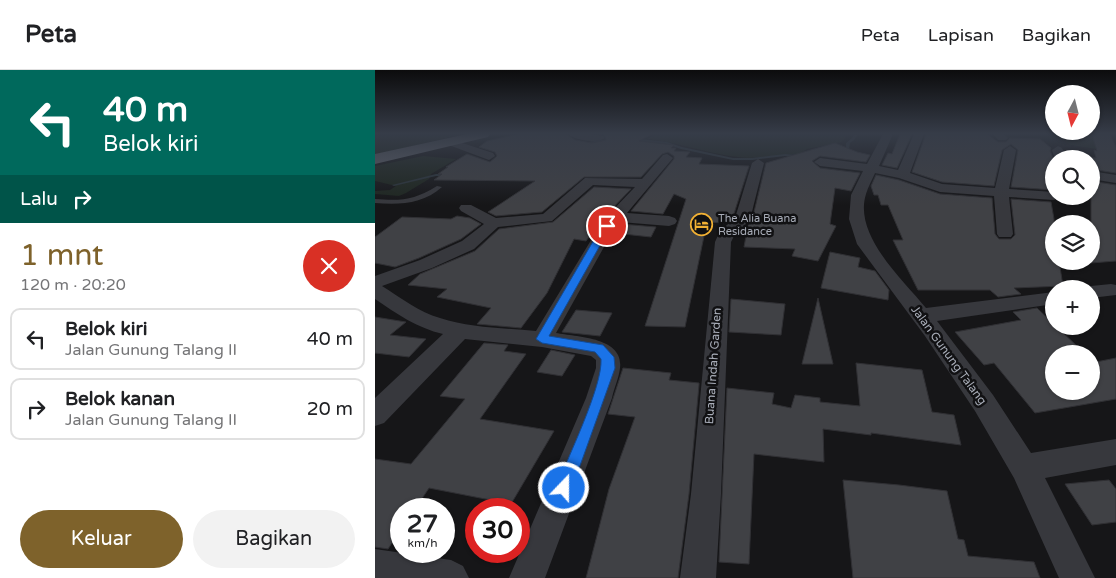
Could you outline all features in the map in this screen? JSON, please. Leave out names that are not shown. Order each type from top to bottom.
[{"type":"street","points":[[542,339],[599,237],[614,217],[667,158]]},
{"type":"street","name":"Jalan Gunung Talang","points":[[876,158],[858,195],[857,219],[865,244],[921,316],[984,403],[1024,468],[1077,578]]},
{"type":"street","points":[[903,175],[910,158]]},
{"type":"street","points":[[1005,234],[1001,193],[1008,158]]},
{"type":"street","points":[[820,162],[871,168],[903,175],[940,188],[1045,195]]},
{"type":"street","name":"Buana Indah Garden","points":[[698,578],[706,511],[709,432],[723,242],[726,234],[742,220],[757,163]]},
{"type":"street","points":[[1100,176],[1116,179]]},
{"type":"street","points":[[466,208],[494,223],[547,218],[590,181],[645,183]]},
{"type":"street","points":[[614,217],[669,221]]},
{"type":"street","points":[[381,276],[425,264],[468,245],[494,223]]},
{"type":"street","points":[[375,290],[411,314],[435,325],[460,331],[542,339],[598,349],[607,357],[608,368],[577,455],[527,578]]},
{"type":"street","points":[[1100,291],[1111,290]]},
{"type":"street","points":[[921,316],[1045,299]]},
{"type":"street","points":[[375,415],[460,331]]},
{"type":"street","points":[[1024,468],[1116,452]]},
{"type":"street","points":[[375,566],[451,578]]},
{"type":"lane","points":[[375,201],[404,203],[415,201],[439,187]]},
{"type":"shaded area","points":[[415,158],[456,159],[431,174],[429,179],[399,196],[375,194],[375,191],[390,190],[396,186],[375,181],[375,166]]},
{"type":"building","points":[[461,158],[478,158],[490,162],[495,158],[659,158],[641,177],[584,177],[542,212],[496,216],[488,212],[535,181],[434,180],[442,174],[438,174],[448,167],[446,167]]},
{"type":"building","points":[[702,158],[699,164],[749,166],[733,217],[726,223],[707,222],[685,327],[645,326],[686,199],[674,194],[663,214],[631,211],[674,159]]},
{"type":"building","points":[[784,158],[817,158],[812,161],[820,168],[860,173],[851,191],[835,188],[830,224],[836,226],[818,261],[792,256],[795,249],[744,247],[748,225],[752,220],[766,163]]},
{"type":"building","points":[[833,158],[868,158],[866,162]]},
{"type":"building","points":[[886,158],[902,158],[897,168],[882,165]]},
{"type":"building","points":[[917,158],[1000,158],[994,186],[942,182],[912,172]]},
{"type":"building","points":[[1017,158],[1045,158],[1045,189],[1011,187]]},
{"type":"building","points":[[1100,158],[1116,158],[1116,173],[1100,170]]},
{"type":"building","points":[[876,175],[899,180],[940,194],[992,198],[995,234],[999,239],[1011,239],[1015,235],[1011,199],[1045,202],[1045,205],[1052,205],[1053,215],[1045,215],[1045,270],[1060,270],[1062,280],[1045,280],[1045,287],[1014,288],[1021,294],[998,297],[990,290],[918,290],[893,240],[903,240],[888,205],[881,205],[878,195],[874,195],[871,186]]},
{"type":"building","points":[[1100,182],[1116,185],[1116,261],[1100,262],[1100,215],[1091,215],[1091,205],[1100,205]]},
{"type":"building","points":[[594,187],[631,189],[608,213],[586,241],[574,239],[547,293],[521,328],[477,324],[491,308],[437,297],[447,289],[408,285],[420,274],[475,251],[499,229],[553,222]]},
{"type":"building","points":[[457,216],[470,218],[481,224],[461,239],[395,267],[375,263],[375,237],[402,217],[451,219]]},
{"type":"building","points":[[621,224],[656,227],[651,237],[614,233]]},
{"type":"building","points":[[830,252],[860,258],[858,267],[875,271],[889,290],[888,300],[821,288]]},
{"type":"building","points":[[818,298],[833,364],[802,364]]},
{"type":"building","points":[[731,299],[785,304],[781,335],[729,332]]},
{"type":"building","points":[[1037,308],[1045,316],[1045,335],[1065,335],[1076,345],[1045,345],[1045,400],[1100,400],[1100,361],[1116,358],[1116,399],[1035,413],[994,363],[984,365],[955,332],[1021,320],[1013,312]]},
{"type":"building","points":[[576,310],[612,313],[600,336],[562,332]]},
{"type":"building","points":[[375,317],[406,322],[390,335],[426,339],[409,357],[375,353]]},
{"type":"building","points":[[484,343],[508,345],[504,351],[526,354],[480,419],[554,431],[515,498],[480,498],[429,488],[422,498],[390,498],[390,546],[388,549],[375,547],[375,459],[411,464],[465,399],[440,396]]},
{"type":"building","points":[[551,350],[575,355],[562,376],[537,372]]},
{"type":"building","points":[[856,363],[922,370],[932,412],[954,415],[961,445],[871,433],[871,435],[823,429],[824,462],[754,454],[749,564],[719,562],[727,388],[774,393],[772,404],[791,408],[795,395],[820,398],[820,402],[860,406]]},
{"type":"building","points":[[623,368],[671,373],[669,380],[699,383],[689,494],[678,578],[586,578],[609,489],[635,417],[608,414]]},
{"type":"building","points":[[843,480],[947,491],[958,539],[964,540],[968,556],[1034,562],[1040,578],[853,578]]},
{"type":"building","points":[[1109,480],[1116,489],[1116,522],[1092,525],[1065,484]]},
{"type":"waterway","points":[[727,158],[763,158]]},
{"type":"waterway","points":[[394,185],[436,175],[449,175]]},
{"type":"place","name":"The Alia Buana Residance","points":[[702,224]]},
{"type":"route","points":[[564,488],[599,398],[608,368],[607,357],[598,349],[542,339],[607,226]]}]
